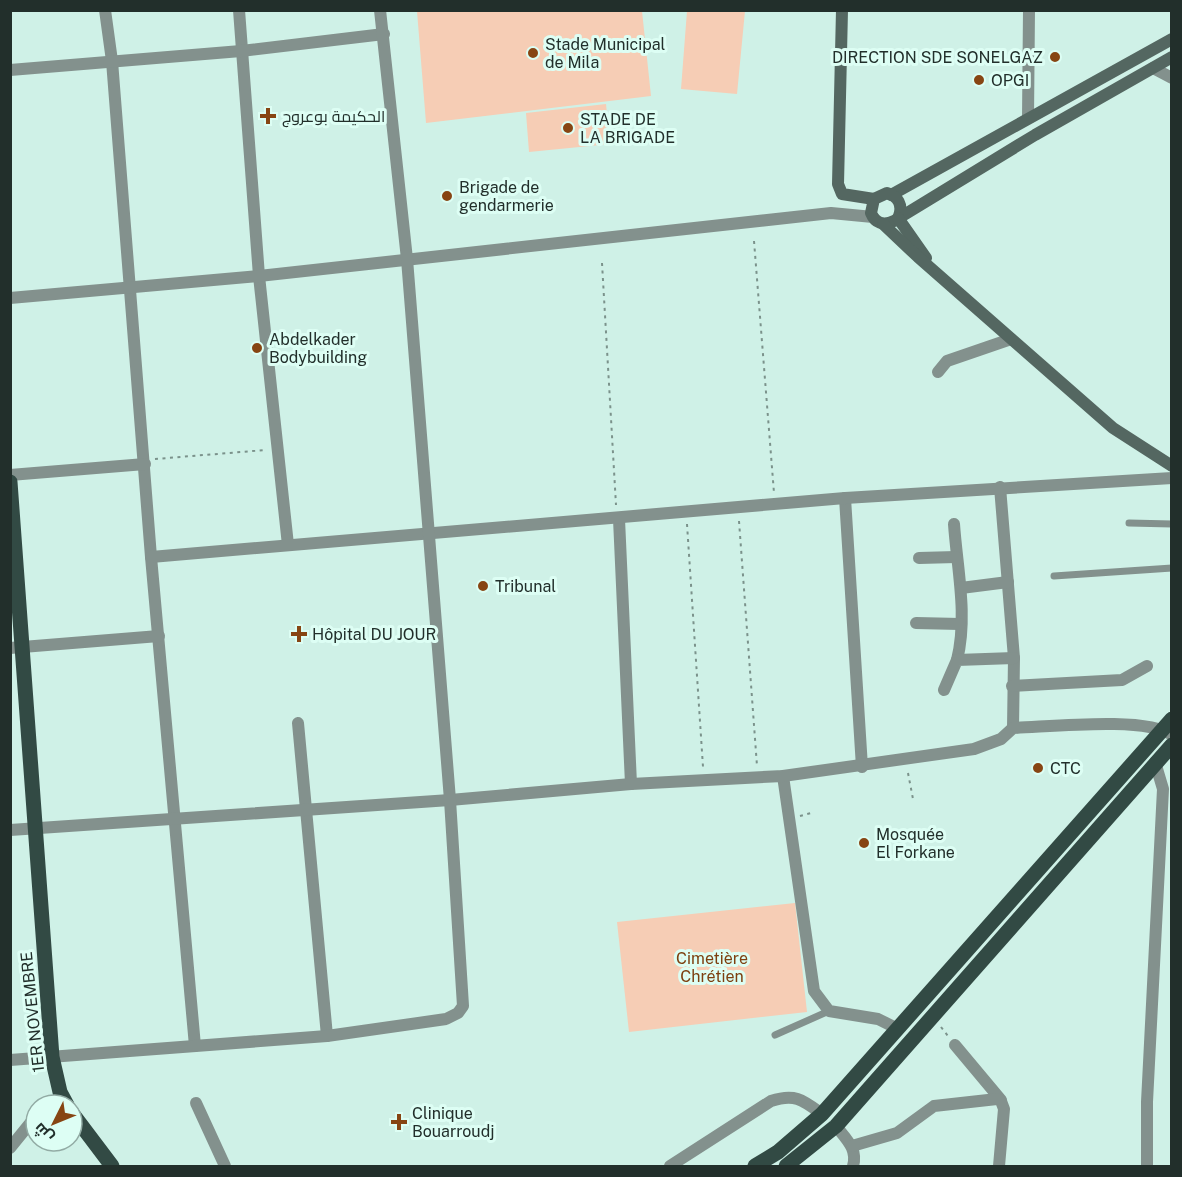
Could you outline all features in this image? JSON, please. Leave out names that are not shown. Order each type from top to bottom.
[{"type":"main road","points":[[842,10],[838,184],[842,194],[874,199]]},
{"type":"main road","points":[[1172,39],[891,195],[882,194],[874,199],[870,208],[878,220],[1113,428],[1172,466]]},
{"type":"main road","points":[[878,220],[898,217],[1172,57]]},
{"type":"main road","points":[[891,195],[901,206],[898,217],[933,269]]},
{"type":"main road","name":"1ER NOVEMBRE","points":[[10,482],[16,648],[35,828],[52,1057],[61,1093]]},
{"type":"main road","points":[[755,1167],[778,1152],[822,1114],[1165,731]]},
{"type":"main road","points":[[786,1167],[836,1126],[1155,762],[1170,750]]},
{"type":"main road","points":[[84,1129],[112,1167]]},
{"type":"street","points":[[105,10],[112,61],[151,557],[195,1046]]},
{"type":"street","points":[[239,10],[259,276],[288,545]]},
{"type":"street","points":[[10,1060],[327,1036],[446,1019],[461,1010],[464,999],[450,800],[406,259],[380,10]]},
{"type":"street","points":[[1028,118],[1029,10]]},
{"type":"street","points":[[10,70],[241,51],[384,34]]},
{"type":"street","points":[[1153,68],[1172,78]]},
{"type":"street","points":[[831,213],[842,194]]},
{"type":"street","points":[[10,298],[259,276],[831,213],[878,220]]},
{"type":"street","points":[[938,372],[947,361],[1011,339]]},
{"type":"street","points":[[10,475],[145,462]]},
{"type":"street","points":[[151,557],[845,498],[1172,477]]},
{"type":"street","points":[[1000,487],[1014,658],[1013,728]]},
{"type":"street","points":[[845,498],[862,767]]},
{"type":"street","points":[[619,519],[631,784]]},
{"type":"street","points":[[944,690],[957,660],[961,643],[961,588],[954,524]]},
{"type":"street","points":[[919,558],[956,557]]},
{"type":"street","points":[[961,588],[1008,582]]},
{"type":"street","points":[[916,623],[960,624]]},
{"type":"street","points":[[16,648],[159,636]]},
{"type":"street","points":[[957,660],[1014,658]]},
{"type":"street","points":[[1012,686],[1122,680],[1147,666]]},
{"type":"street","points":[[298,723],[327,1036]]},
{"type":"street","points":[[10,830],[450,800],[631,784],[783,776],[862,767],[987,746],[1001,740],[1013,728],[1138,725],[1165,731],[1170,750]]},
{"type":"street","points":[[1147,1167],[1147,1102],[1167,799],[1155,762]]},
{"type":"street","points":[[783,776],[814,991],[828,1011],[878,1019],[898,1029]]},
{"type":"street","points":[[955,1045],[1001,1100],[1004,1109],[999,1167]]},
{"type":"street","points":[[670,1167],[785,1096],[803,1101],[822,1114]]},
{"type":"street","points":[[852,1146],[897,1133],[934,1106],[970,1100],[1001,1100]]},
{"type":"street","points":[[196,1103],[225,1167]]},
{"type":"street","points":[[836,1126],[852,1146],[855,1154],[853,1167]]},
{"type":"street","points":[[10,1149],[24,1131]]},
{"type":"lane","points":[[1129,523],[1172,524]]},
{"type":"lane","points":[[1054,576],[1172,568]]},
{"type":"lane","points":[[774,1035],[828,1011]]},
{"type":"path","points":[[754,242],[775,504]]},
{"type":"path","points":[[602,263],[616,505]]},
{"type":"path","points":[[145,462],[278,449]]},
{"type":"path","points":[[687,519],[703,773]]},
{"type":"path","points":[[739,521],[758,777]]},
{"type":"path","points":[[908,773],[913,799]]},
{"type":"path","points":[[797,816],[811,813]]},
{"type":"green space","name":"Stade Municipal de Mila","points":[[417,11],[642,11],[651,96],[426,123]]},
{"type":"green space","points":[[687,11],[745,11],[737,94],[681,89]]},
{"type":"green space","name":"STADE DE LA BRIGADE","points":[[606,104],[610,144],[529,152],[526,113]]},
{"type":"green space","name":"Cimetière Chrétien","points":[[795,903],[807,1012],[629,1032],[617,922]]},
{"type":"place","name":"Stade Municipal de Mila","points":[[533,53]]},
{"type":"place","name":"DIRECTION SDE SONELGAZ","points":[[1055,57]]},
{"type":"place","name":"OPGI","points":[[979,80]]},
{"type":"place","name":"الحكيمة بوعروج","points":[[268,116]]},
{"type":"place","name":"STADE DE LA BRIGADE","points":[[568,128]]},
{"type":"place","name":"Brigade de gendarmerie","points":[[447,196]]},
{"type":"place","name":"Abdelkader Bodybuilding","points":[[257,348]]},
{"type":"place","name":"Tribunal","points":[[483,586]]},
{"type":"place","name":"Hôpital DU JOUR","points":[[299,634]]},
{"type":"place","name":"CTC","points":[[1038,768]]},
{"type":"place","name":"Mosquée El Forkane","points":[[864,843]]},
{"type":"place","name":"Clinique Bouarroudj","points":[[399,1122]]}]
